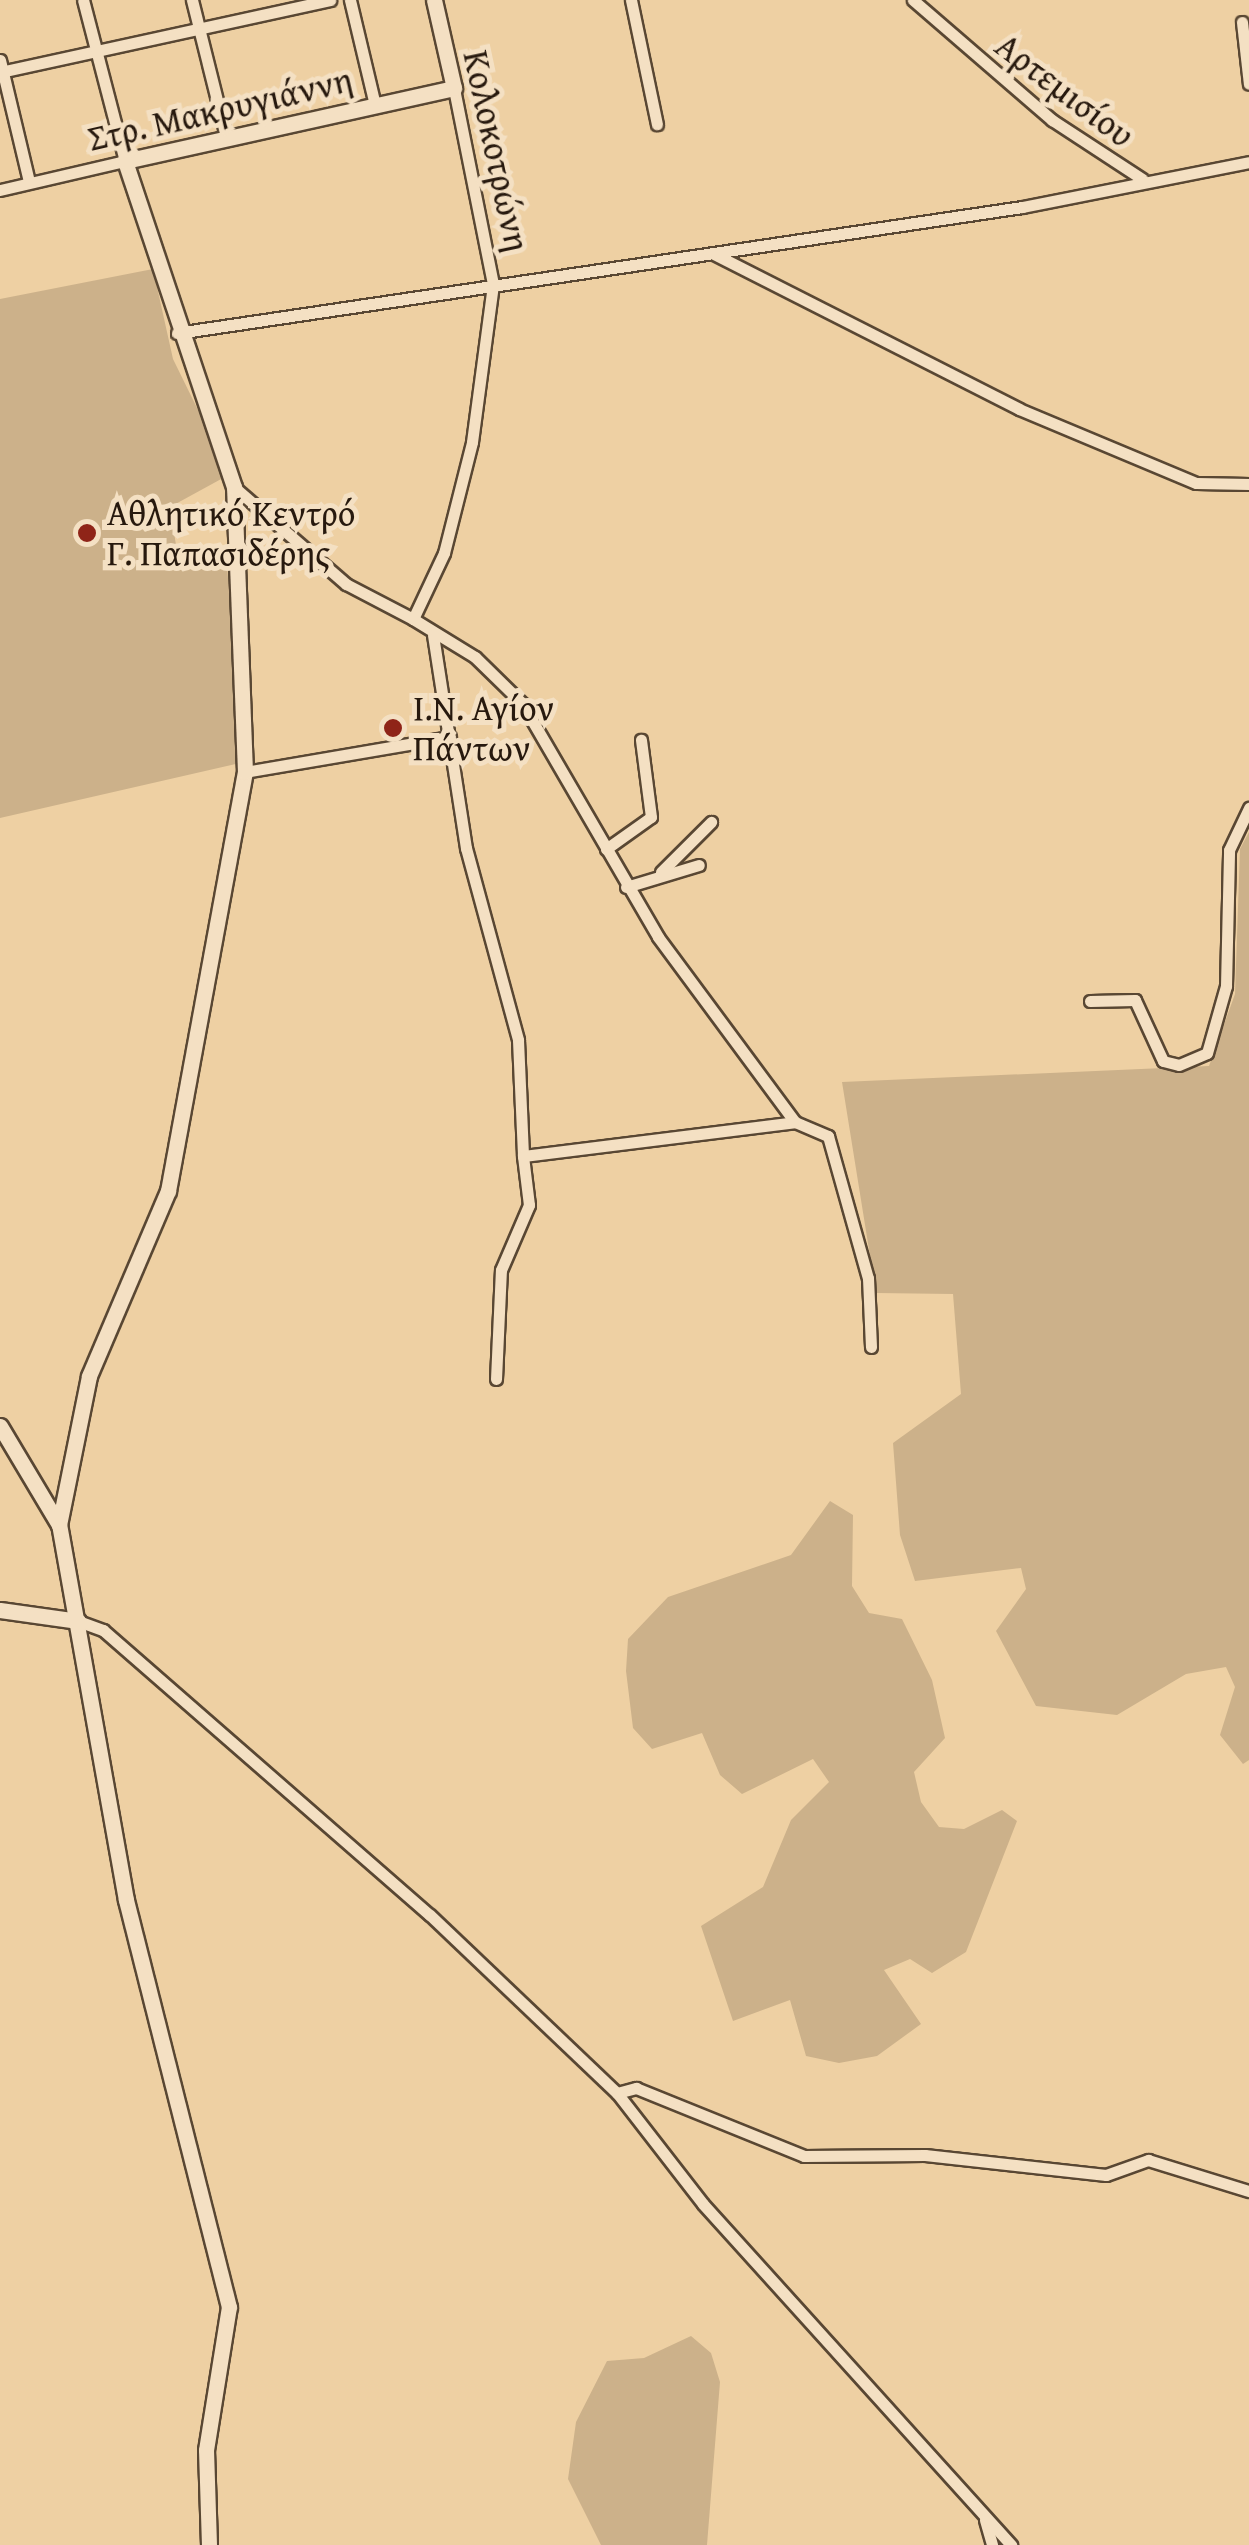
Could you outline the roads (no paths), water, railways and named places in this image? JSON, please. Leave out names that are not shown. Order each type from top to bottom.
[{"type":"street","points":[[59,1526],[89,1376],[168,1191],[246,772],[234,487],[177,333],[125,161],[83,0]]},
{"type":"street","points":[[192,0],[226,136]]},
{"type":"street","points":[[29,182],[1,68],[97,52],[199,26],[330,0]]},
{"type":"street","points":[[350,0],[376,105]]},
{"type":"street","name":"Κολοκοτρώνη","points":[[412,619],[444,553],[472,442],[492,284],[434,0]]},
{"type":"street","points":[[631,0],[657,124]]},
{"type":"street","name":"Αρτεμισίου","points":[[913,0],[1052,120],[1142,179]]},
{"type":"street","points":[[1242,22],[1249,84]]},
{"type":"street","name":"Στρ. Μακρυγιάννη","points":[[0,190],[226,136],[454,88]]},
{"type":"street","points":[[177,333],[1022,207],[1142,179],[1249,162]]},
{"type":"street","points":[[710,252],[1034,415],[1196,483],[1249,484]]},
{"type":"street","points":[[234,487],[346,584],[475,657],[522,703],[626,887],[795,1122]]},
{"type":"street","points":[[432,635],[466,848],[518,1040],[529,1205],[500,1270],[496,1378]]},
{"type":"street","points":[[246,772],[450,737]]},
{"type":"street","points":[[606,849],[651,817],[641,740]]},
{"type":"street","points":[[1090,1001],[1134,1000],[1163,1061],[1179,1065],[1207,1053],[1226,986],[1230,850],[1249,808]]},
{"type":"street","points":[[662,872],[711,822]]},
{"type":"street","points":[[626,887],[662,872],[698,865]]},
{"type":"street","points":[[523,1156],[795,1122],[823,1129],[832,1146],[868,1278],[871,1347]]},
{"type":"street","points":[[0,1426],[59,1526],[126,1900],[229,2307],[206,2450],[209,2545]]},
{"type":"street","points":[[0,1610],[78,1621],[103,1630],[416,1902],[617,2094],[704,2204],[1011,2545]]},
{"type":"street","points":[[617,2094],[636,2088],[804,2156],[925,2156],[1106,2174],[1148,2160],[1249,2190]]},
{"type":"street","points":[[983,2514],[992,2545]]},
{"type":"place","name":"Αθλητικό Κεντρό Γ. Παπασιδέρης","points":[[87,533]]},
{"type":"place","name":"Ι.Ν. Αγίον Πάντων","points":[[393,728]]}]
